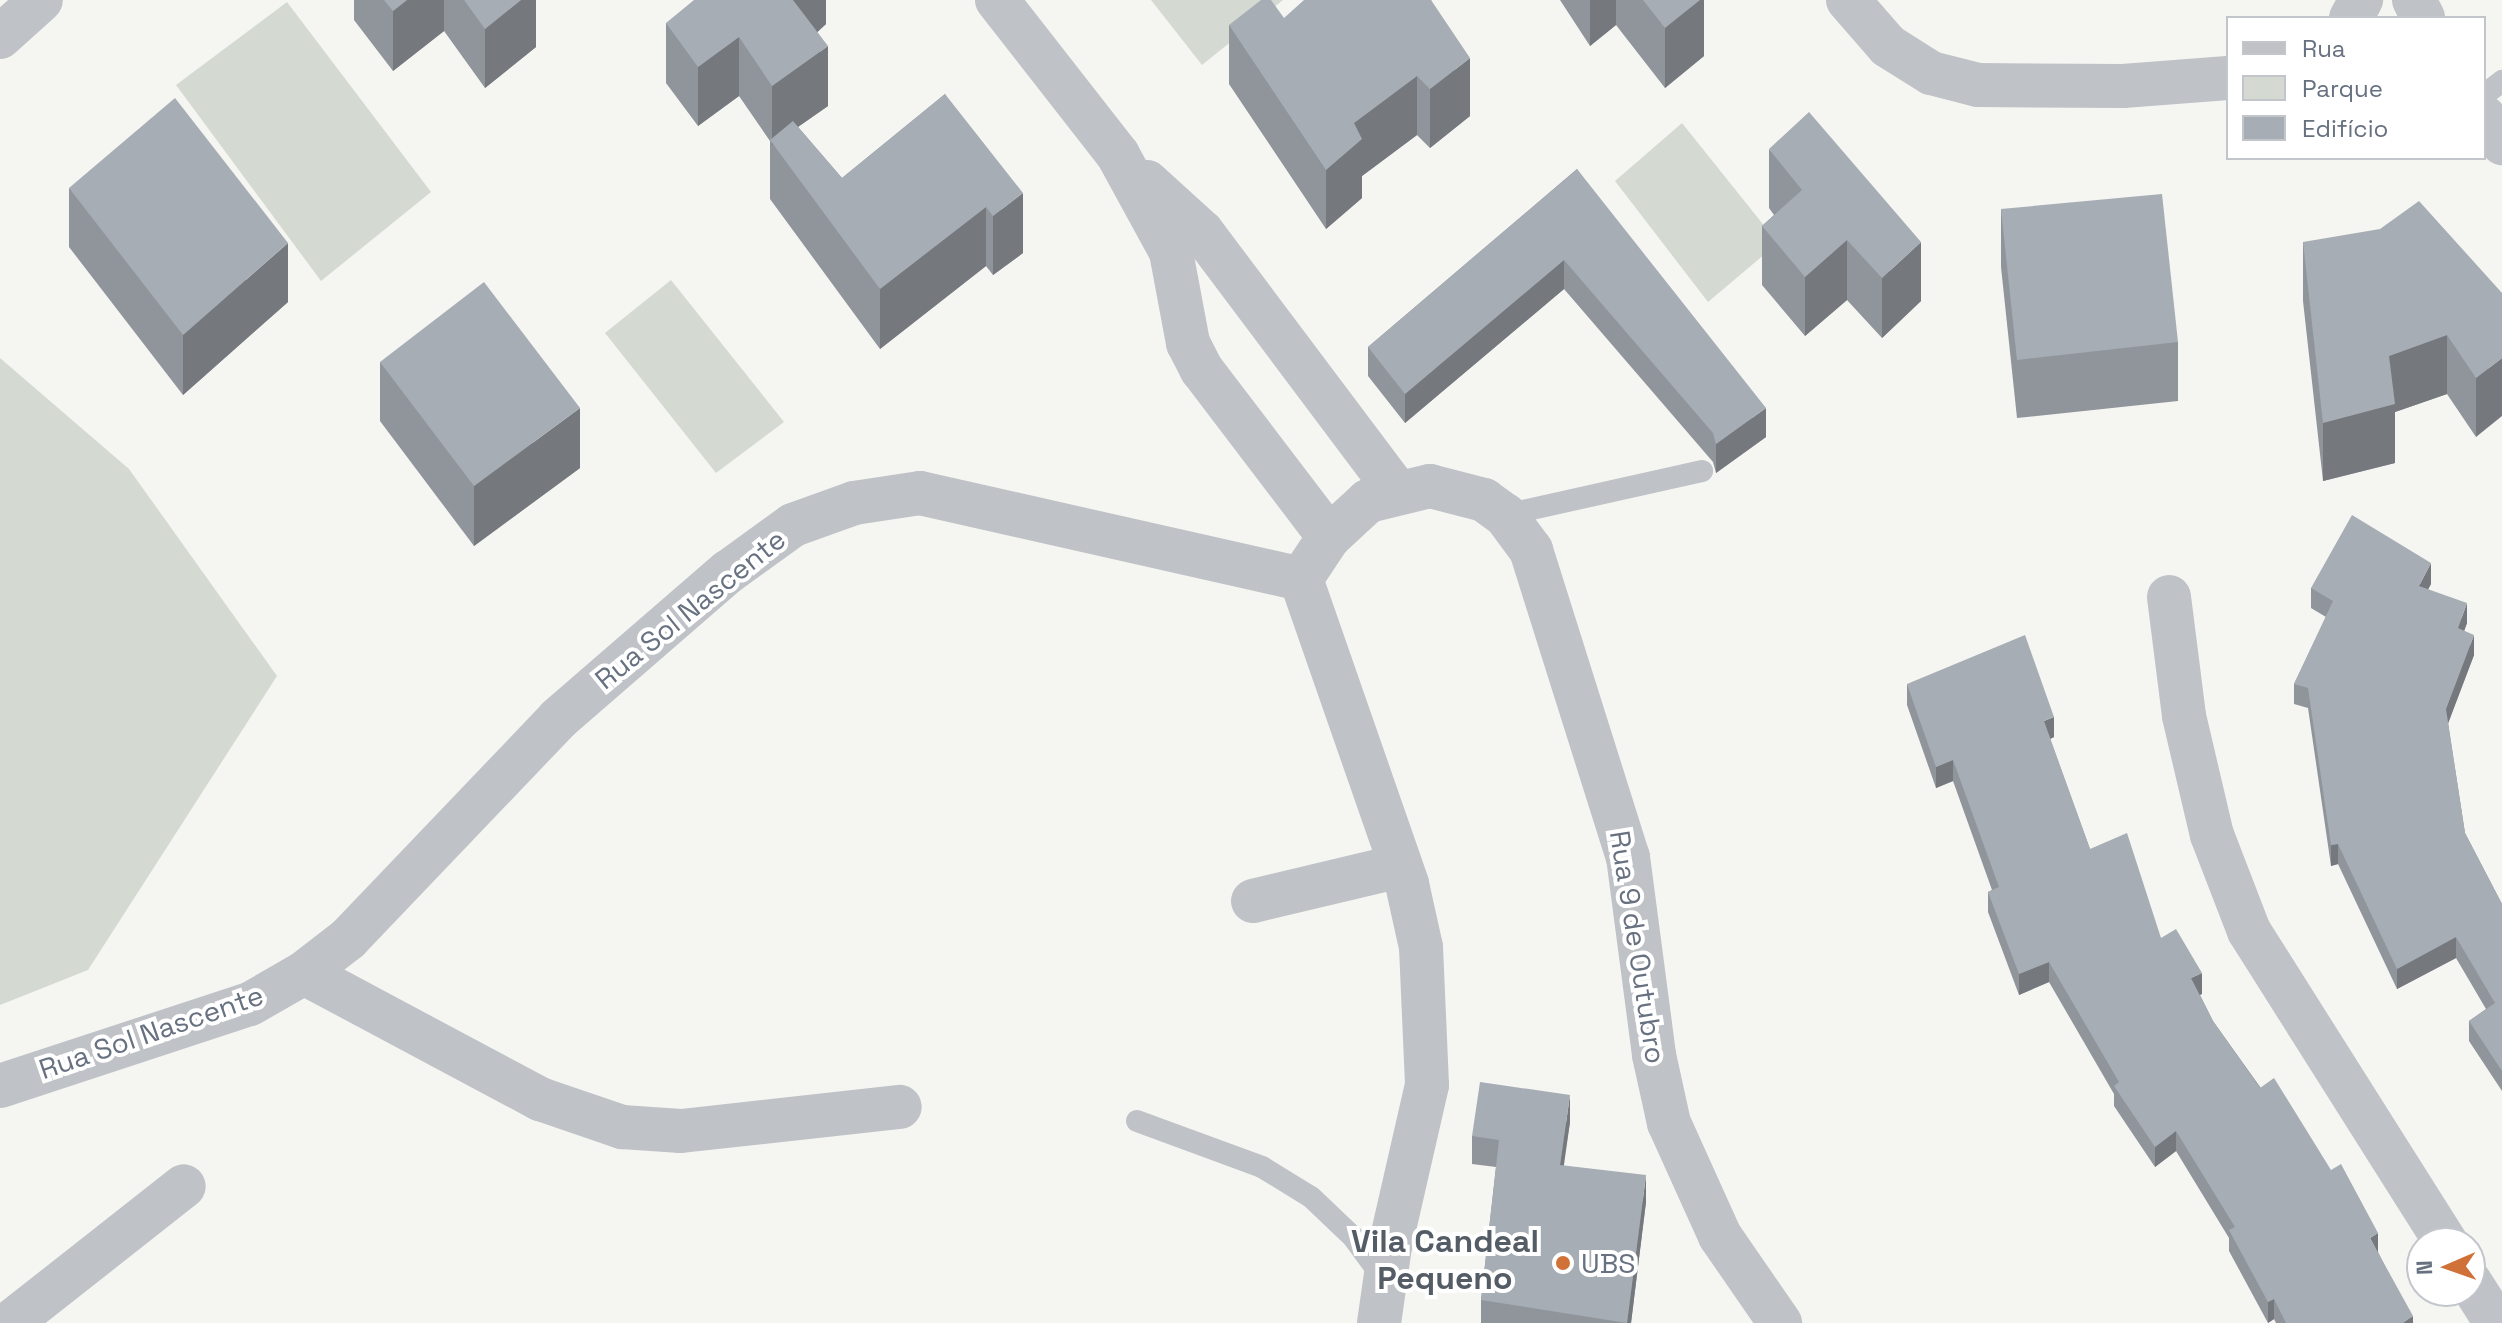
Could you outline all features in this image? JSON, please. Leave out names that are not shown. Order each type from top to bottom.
[{"type":"street","points":[[0,37],[41,0]]},
{"type":"street","points":[[997,0],[1118,155],[1171,252],[1188,343],[1202,370],[1329,537]]},
{"type":"street","points":[[1848,0],[1888,46],[1931,73],[1978,85],[2123,86],[2219,76]]},
{"type":"street","points":[[2486,120],[2502,146]]},
{"type":"street","points":[[1118,155],[1202,232],[1396,490]]},
{"type":"street","points":[[1379,1323],[1384,1278],[1427,1085],[1421,947],[1400,866],[1301,579],[1329,537],[1368,501],[1396,490],[1430,486],[1458,491],[1505,515]]},
{"type":"street","name":"Rua Sol Nascente","points":[[0,1086],[250,1004],[304,973],[348,939],[558,719],[728,572],[793,525],[854,503],[920,493],[1301,579]]},
{"type":"street","name":"Rua 9 de Outubro","points":[[1505,515],[1531,550],[1547,594],[1628,857],[1654,1055],[1669,1123],[1720,1236],[1780,1323]]},
{"type":"street","points":[[2169,597],[2184,716],[2208,820],[2249,931],[2436,1227]]},
{"type":"street","points":[[1253,901],[1400,866]]},
{"type":"street","points":[[304,973],[540,1099],[622,1127],[681,1131],[900,1107]]},
{"type":"street","points":[[10,1323],[184,1186]]},
{"type":"lane","points":[[2486,93],[2502,81]]},
{"type":"lane","points":[[1505,515],[1702,471]]},
{"type":"lane","points":[[1137,1121],[1262,1167],[1311,1197],[1353,1237],[1384,1278]]},
{"type":"green space","points":[[1151,0],[1283,0],[1202,65]]},
{"type":"green space","points":[[287,2],[431,192],[321,281],[176,85]]},
{"type":"green space","points":[[1682,123],[1778,243],[1708,302],[1615,181]]},
{"type":"green space","points":[[671,280],[784,422],[716,473],[605,333]]},
{"type":"green space","points":[[0,358],[129,469],[277,676],[88,970],[0,1005]]},
{"type":"building","points":[[384,0],[407,0],[393,11]]},
{"type":"building","points":[[464,0],[521,0],[485,29]]},
{"type":"building","points":[[694,0],[793,0],[828,46],[772,86],[739,37],[698,67],[666,23]]},
{"type":"building","points":[[1261,0],[1271,0],[1284,18],[1304,0],[1431,0],[1470,58],[1430,89],[1417,76],[1354,123],[1362,139],[1326,170],[1229,25]]},
{"type":"building","points":[[1643,0],[1700,0],[1665,28]]},
{"type":"building","points":[[945,94],[1023,193],[993,216],[986,207],[880,289],[770,140],[793,121],[842,178]]},
{"type":"building","points":[[175,98],[288,243],[183,335],[69,188]]},
{"type":"building","points":[[1809,112],[1921,242],[1882,278],[1847,240],[1805,277],[1762,226],[1802,190],[1769,149]]},
{"type":"building","points":[[1577,169],[1766,408],[1716,444],[1713,433],[1564,260],[1405,394],[1368,347]]},
{"type":"building","points":[[2162,194],[2178,342],[2017,360],[2001,209]]},
{"type":"building","points":[[2419,201],[2502,293],[2502,358],[2476,378],[2447,335],[2389,356],[2395,404],[2323,423],[2303,242],[2380,229]]},
{"type":"building","points":[[484,282],[580,408],[474,486],[380,362]]},
{"type":"building","points":[[2352,515],[2431,563],[2419,586],[2467,603],[2458,628],[2474,635],[2446,709],[2465,833],[2502,904],[2502,1071],[2469,1021],[2495,1003],[2456,937],[2397,969],[2338,844],[2331,845],[2308,688],[2294,684],[2333,601],[2311,588]]},
{"type":"building","points":[[2025,635],[2054,717],[2044,721],[2090,849],[2127,833],[2161,938],[2176,929],[2202,973],[2191,978],[2213,1021],[2260,1088],[2274,1078],[2331,1170],[2341,1164],[2378,1233],[2370,1238],[2413,1316],[2403,1323],[2286,1323],[2274,1299],[2268,1302],[2229,1230],[2235,1227],[2176,1131],[2155,1147],[2114,1086],[2119,1082],[2049,962],[2019,974],[1988,892],[1999,887],[1953,760],[1936,767],[1907,684]]},
{"type":"building","name":"UBS","points":[[1480,1082],[1570,1095],[1560,1165],[1646,1175],[1627,1323],[1481,1300],[1499,1140],[1472,1136]]},
{"type":"place","name":"UBS","points":[[1563,1263]]},
{"type":"district","name":"Vila Candeal Pequeno","points":[[1445,1260]]}]
